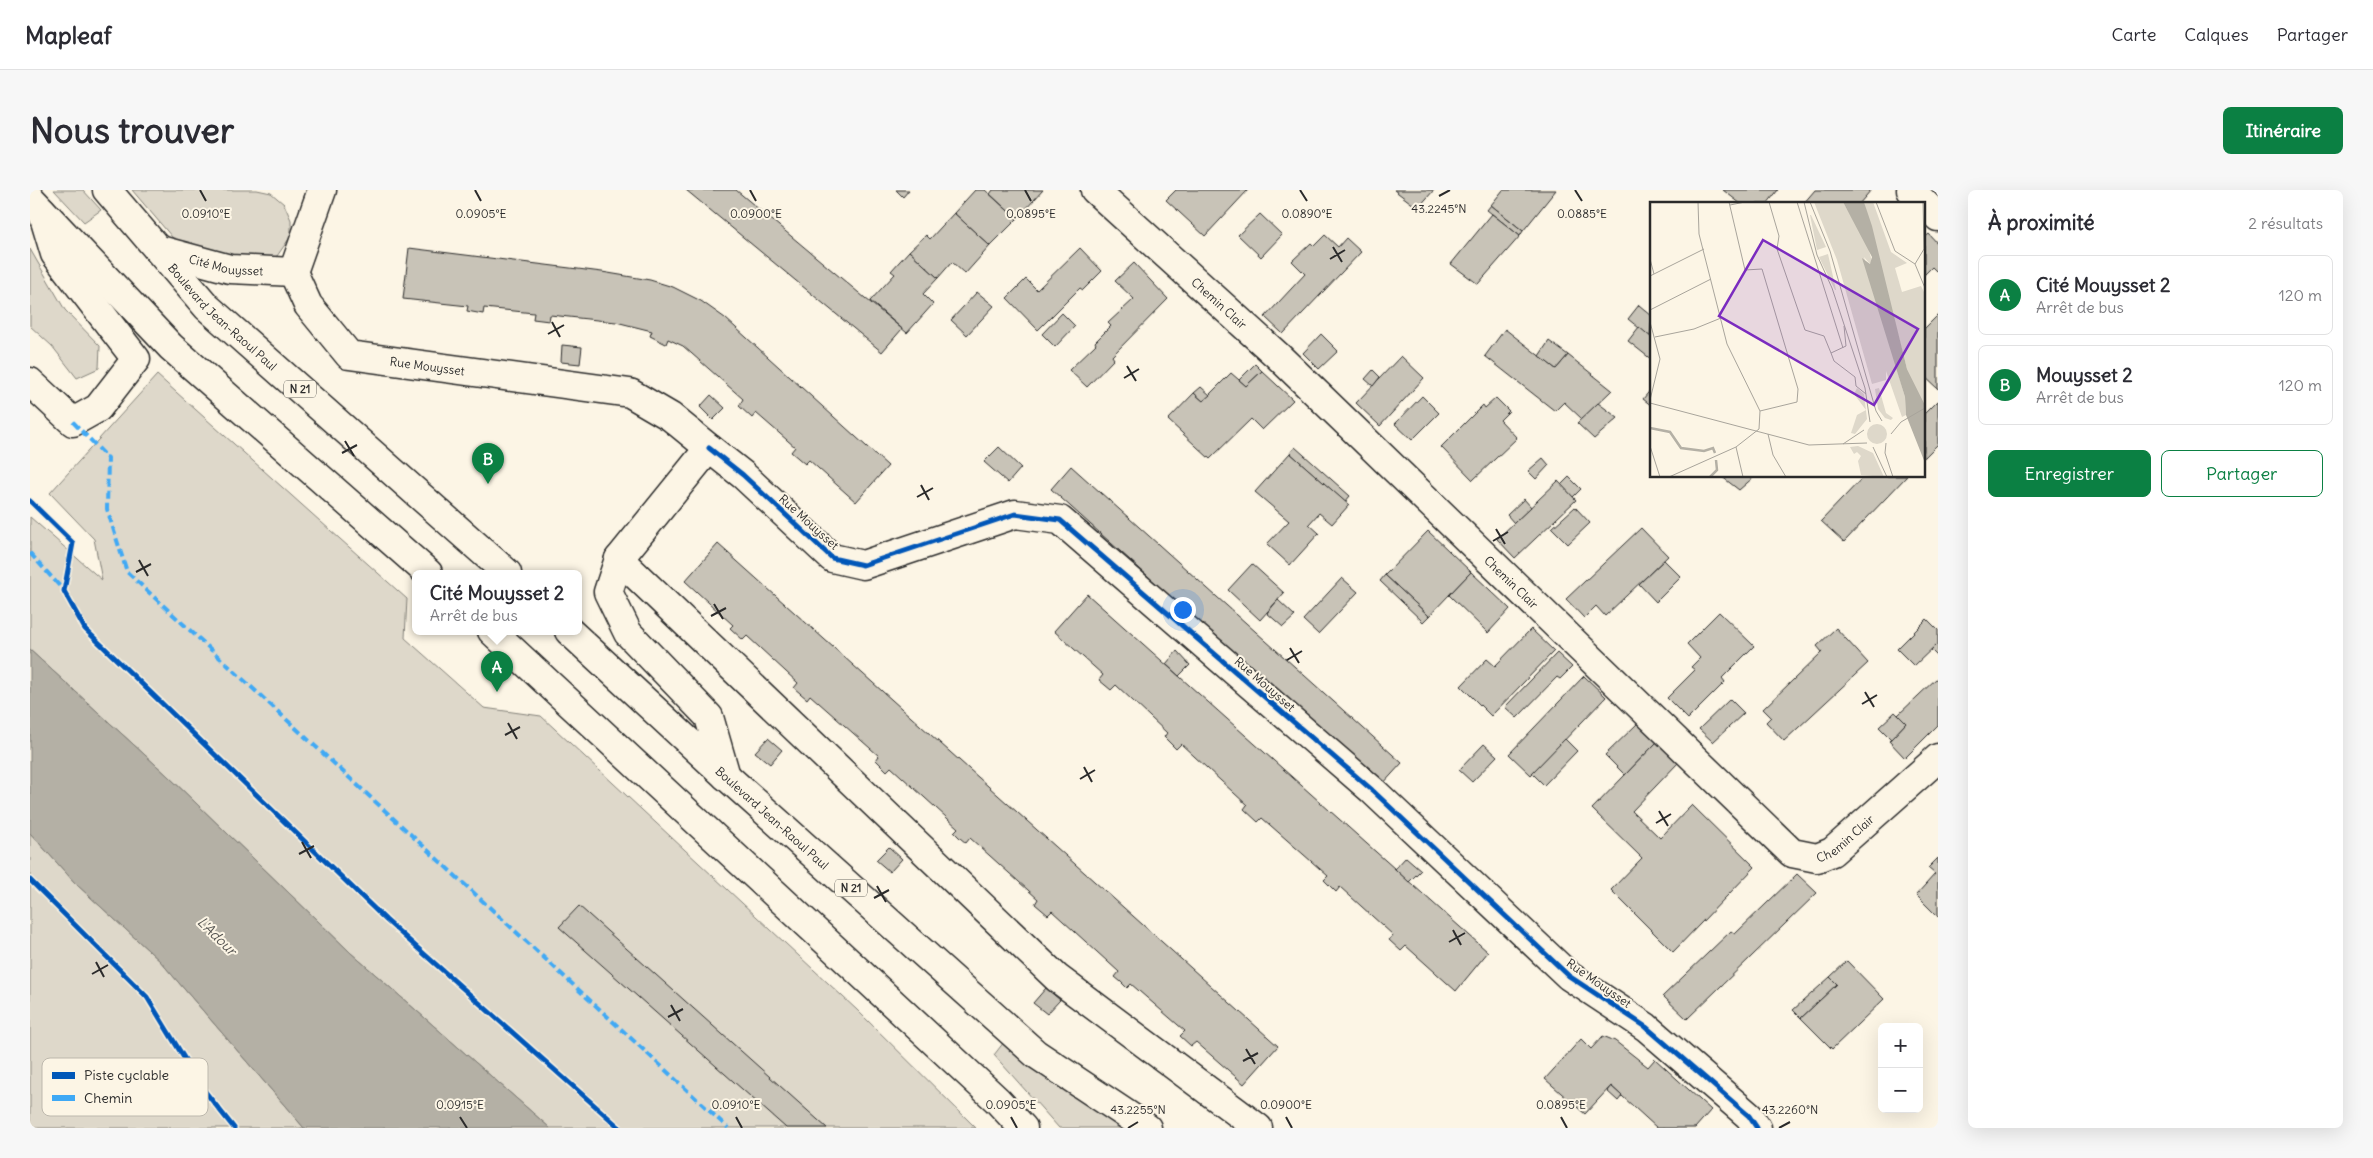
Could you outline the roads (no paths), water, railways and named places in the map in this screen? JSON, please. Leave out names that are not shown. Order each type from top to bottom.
[{"type":"street","name":"Boulevard Jean-Raoul Paul","points":[[107,190],[207,307],[504,570]]},
{"type":"street","points":[[293,272],[322,190]]},
{"type":"street","name":"Chemin Clair","points":[[1095,190],[1278,356],[1792,853],[1817,858],[1832,852],[1938,758]]},
{"type":"street","points":[[1911,190],[1923,202]]},
{"type":"street","points":[[30,382],[72,422],[98,408],[136,359],[55,254],[36,205]]},
{"type":"street","points":[[36,205],[171,347],[425,570]]},
{"type":"street","points":[[1926,205],[1938,217]]},
{"type":"street","name":"Cité Mouysset","points":[[160,250],[230,269],[293,272]]},
{"type":"street","name":"Rue Mouysset","points":[[293,272],[308,306],[349,355],[630,393],[671,417],[709,448],[742,475],[832,558],[863,565],[1015,514],[1060,520],[1372,790],[1569,976],[1646,1027],[1749,1116],[1756,1128]]},
{"type":"street","points":[[709,448],[619,559],[608,592],[628,633],[709,717],[726,776]]},
{"type":"street","points":[[619,559],[1057,978],[1258,1128]]},
{"type":"street","points":[[496,635],[990,1093],[1023,1128]]},
{"type":"street","name":"Boulevard Jean-Raoul Paul","points":[[573,635],[726,776],[1036,1054],[1147,1128]]},
{"type":"water","name":"L'Adour","points":[[30,650],[168,776],[351,953],[550,1128],[304,1128],[160,961],[76,884],[30,833]]},
{"type":"place","name":"Mouysset 2","points":[[488,484]]},
{"type":"place","name":"Cité Mouysset 2","points":[[497,692]]}]
